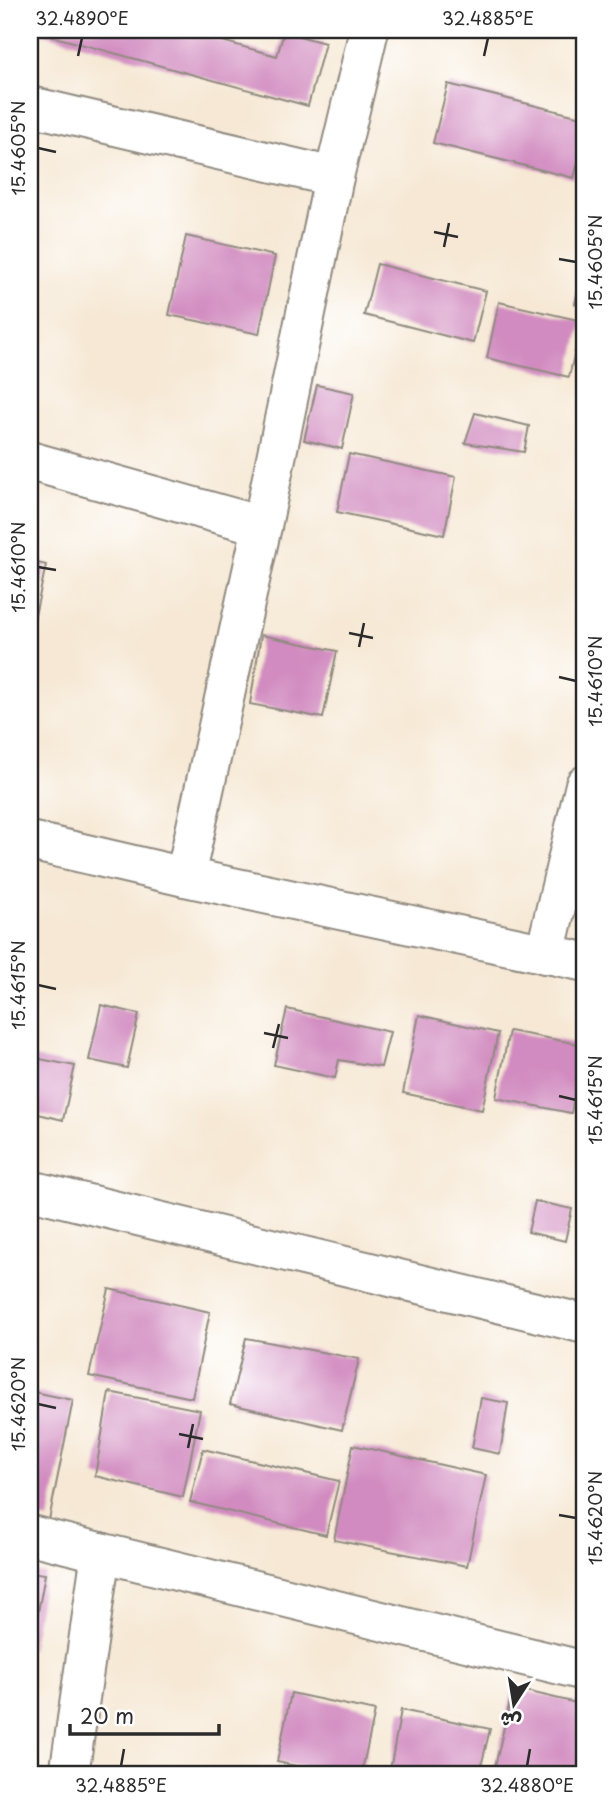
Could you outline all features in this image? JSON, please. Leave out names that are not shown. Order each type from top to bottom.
[{"type":"street","points":[[185,877],[262,526],[334,177],[369,30]]},
{"type":"street","points":[[30,106],[334,177]]},
{"type":"street","points":[[30,461],[262,526]]},
{"type":"street","points":[[545,954],[585,785]]},
{"type":"street","points":[[30,841],[185,877],[585,962]]},
{"type":"street","points":[[30,1191],[585,1324]]},
{"type":"street","points":[[30,1535],[585,1671]]},
{"type":"street","points":[[69,1775],[101,1552]]},
{"type":"building","points":[[182,30],[277,56],[284,32],[325,43],[308,106],[33,31]]},
{"type":"building","points":[[448,84],[585,118],[585,135],[574,178],[433,143]]},
{"type":"building","points":[[186,236],[275,256],[259,334],[169,315]]},
{"type":"building","points":[[585,263],[585,306],[575,304]]},
{"type":"building","points":[[377,264],[486,291],[473,343],[364,315]]},
{"type":"building","points":[[499,302],[582,321],[569,377],[487,358]]},
{"type":"building","points":[[317,385],[354,393],[342,449],[304,440]]},
{"type":"building","points":[[475,413],[529,426],[524,452],[465,443]]},
{"type":"building","points":[[349,454],[456,477],[444,535],[337,512]]},
{"type":"building","points":[[30,561],[46,565],[31,634],[30,634]]},
{"type":"building","points":[[261,635],[337,651],[323,718],[250,704]]},
{"type":"building","points":[[101,1005],[139,1014],[127,1068],[89,1060]]},
{"type":"building","points":[[287,1009],[390,1032],[381,1067],[339,1060],[335,1078],[274,1065]]},
{"type":"building","points":[[419,1015],[498,1033],[482,1110],[403,1093]]},
{"type":"building","points":[[509,1031],[584,1045],[571,1113],[496,1098]]},
{"type":"building","points":[[30,1057],[75,1066],[63,1120],[30,1112]]},
{"type":"building","points":[[585,1086],[585,1123],[577,1122]]},
{"type":"building","points":[[535,1201],[572,1209],[565,1241],[528,1232]]},
{"type":"building","points":[[109,1289],[210,1312],[192,1398],[89,1376]]},
{"type":"building","points":[[246,1338],[359,1359],[342,1430],[230,1404]]},
{"type":"building","points":[[34,1392],[73,1400],[49,1520],[30,1516],[30,1413]]},
{"type":"building","points":[[109,1392],[200,1410],[183,1497],[95,1476]]},
{"type":"building","points":[[481,1398],[508,1403],[500,1454],[472,1448]]},
{"type":"building","points":[[353,1445],[486,1475],[467,1566],[334,1540]]},
{"type":"building","points":[[203,1449],[339,1481],[326,1535],[190,1502]]},
{"type":"building","points":[[30,1572],[45,1574],[31,1651],[30,1650]]},
{"type":"building","points":[[513,1688],[585,1705],[585,1775],[493,1775]]},
{"type":"building","points":[[291,1693],[375,1711],[361,1775],[339,1775],[277,1762]]},
{"type":"building","points":[[401,1710],[490,1729],[479,1775],[389,1775]]}]
